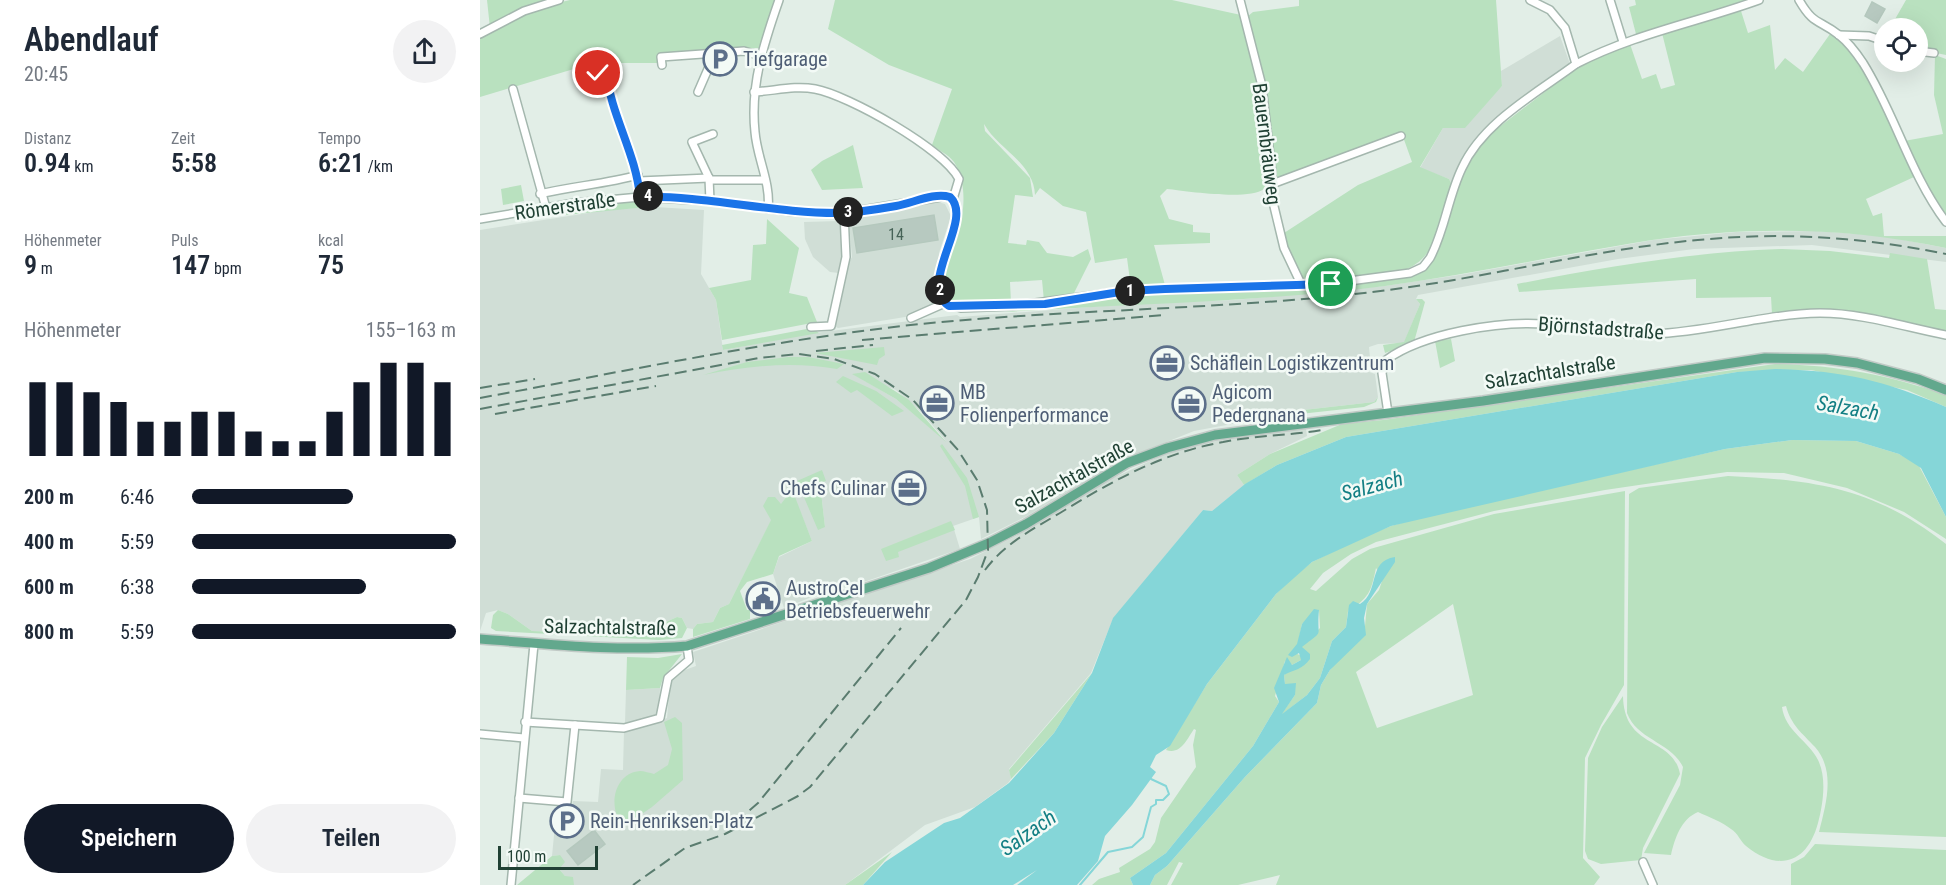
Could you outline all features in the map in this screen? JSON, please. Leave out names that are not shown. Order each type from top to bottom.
[{"type":"main road","name":"Salzachtalstraße","points":[[480,639],[534,644],[658,649],[687,646],[866,589],[981,547],[1026,524],[1101,477],[1167,448],[1215,435],[1388,414],[1765,358],[1826,359],[1857,363],[1908,376],[1946,390]]},
{"type":"street","points":[[480,34],[524,11],[559,0]]},
{"type":"street","points":[[768,209],[770,194],[755,133],[754,92],[760,56],[779,0]]},
{"type":"street","name":"Bauernbräuweg","points":[[1240,0],[1262,86],[1272,198],[1284,248],[1302,286]]},
{"type":"street","points":[[1530,0],[1550,10],[1565,28],[1576,63]]},
{"type":"street","points":[[1610,0],[1623,42]]},
{"type":"street","points":[[911,318],[945,303],[961,308],[1012,306],[1126,291],[1302,286],[1402,275],[1423,267],[1434,252],[1449,197],[1473,148],[1494,126],[1576,63],[1623,42],[1759,0]]},
{"type":"street","points":[[1799,0],[1812,21],[1839,35],[1862,61],[1879,90],[1917,176],[1946,222]]},
{"type":"street","points":[[1839,35],[1874,38]]},
{"type":"street","points":[[662,65],[661,57],[744,51],[760,56]]},
{"type":"street","points":[[1928,52],[1934,53]]},
{"type":"street","points":[[698,92],[715,53]]},
{"type":"street","points":[[579,77],[609,71],[612,106],[638,178],[640,197]]},
{"type":"street","points":[[754,92],[813,88],[879,117],[927,146],[950,166],[959,179],[953,199],[958,214],[945,255],[940,288],[945,303]]},
{"type":"street","points":[[513,89],[540,194],[546,208]]},
{"type":"street","points":[[710,201],[710,179],[692,141],[713,134]]},
{"type":"street","points":[[1272,184],[1401,136]]},
{"type":"street","points":[[540,194],[638,178],[765,180]]},
{"type":"street","name":"Römerstraße","points":[[480,219],[605,199],[640,197],[710,201],[768,209],[844,213],[894,206],[936,196],[947,196],[953,199]]},
{"type":"street","points":[[811,327],[831,326],[846,257],[844,213]]},
{"type":"street","name":"Björnstadstraße","points":[[1388,414],[1382,373],[1386,360],[1427,340],[1488,328],[1545,324],[1651,335],[1699,331],[1821,313],[1846,315],[1946,335]]},
{"type":"street","points":[[511,885],[534,644]]},
{"type":"street","points":[[525,722],[624,728],[660,718],[668,678],[689,660],[687,646]]},
{"type":"street","points":[[519,798],[567,802],[575,725]]},
{"type":"street","points":[[480,734],[524,738]]},
{"type":"street","points":[[1643,862],[1653,885]]},
{"type":"shaded area","points":[[1560,36],[1570,64],[1513,106],[1482,133],[1471,146],[1451,183],[1449,179],[1420,168],[1443,128],[1485,102],[1502,86],[1501,71]]},
{"type":"shaded area","points":[[938,202],[945,204],[951,216],[939,253],[935,307],[911,316],[838,328],[833,325],[843,273],[852,257],[849,222],[852,219]]},
{"type":"shaded area","points":[[655,207],[704,210],[701,274],[716,300],[723,350],[807,334],[957,315],[960,317],[1142,303],[1234,300],[1384,286],[1653,240],[1736,232],[1818,231],[1884,236],[1946,248],[1946,262],[1812,245],[1694,249],[1618,259],[1418,295],[1416,299],[1420,304],[1404,343],[1378,344],[1369,347],[1370,358],[1362,362],[1363,370],[1375,374],[1378,397],[1374,402],[1277,413],[1264,418],[1194,431],[1119,461],[1027,516],[981,539],[979,517],[953,526],[960,549],[855,585],[827,591],[784,608],[773,574],[779,557],[812,541],[791,489],[781,505],[764,506],[772,519],[729,604],[720,608],[713,622],[697,624],[693,629],[687,628],[682,618],[677,617],[637,635],[532,631],[508,614],[498,610],[486,613],[480,631],[480,230],[614,209]],"holes":[[[853,374],[896,390],[921,412],[946,441],[896,399]],[[797,482],[820,483],[825,527]]]},
{"type":"shaded area","points":[[840,221],[842,266],[839,273],[830,272],[813,257],[805,239],[804,222]]},
{"type":"shaded area","points":[[1306,429],[1307,436],[1270,454],[1237,475],[1244,485],[1212,511],[1203,510],[1113,619],[1091,673],[1009,769],[1011,779],[1008,783],[975,807],[925,825],[845,885],[558,885],[565,876],[559,869],[560,855],[552,856],[557,804],[572,805],[573,801],[598,802],[601,769],[623,770],[624,731],[667,718],[670,683],[679,672],[696,666],[693,652],[970,559],[1016,536],[1098,485],[1163,455],[1200,444],[1259,433]]},
{"type":"shaded area","points":[[660,688],[659,712],[656,716],[625,723],[626,690]]},
{"type":"green space","points":[[487,0],[551,0],[490,28]]},
{"type":"green space","points":[[570,0],[775,0],[759,48],[657,54],[657,63],[605,63],[577,68],[480,97],[480,37],[536,8]]},
{"type":"green space","points":[[835,0],[1172,0],[1241,15],[1259,85],[1271,177],[1264,189],[1256,193],[1232,195],[1167,189],[1160,196],[1169,219],[1193,225],[1193,232],[1210,233],[1210,243],[1154,245],[1165,285],[1131,288],[1127,258],[1095,263],[1086,212],[1063,206],[1040,188],[1035,195],[1029,174],[984,124],[985,131],[1030,178],[1033,197],[1015,195],[1008,243],[1026,245],[1027,240],[1039,242],[1047,253],[1073,257],[1088,249],[1091,259],[1073,295],[1044,301],[1042,280],[1010,282],[1011,303],[953,303],[946,295],[943,273],[962,216],[963,188],[954,162],[932,145],[952,89],[889,65],[828,29]]},
{"type":"green space","points":[[1299,0],[1496,0],[1502,86],[1465,128],[1443,128],[1420,167],[1449,179],[1451,183],[1441,223],[1431,247],[1415,265],[1402,271],[1309,282],[1303,279],[1292,261],[1284,233],[1358,185],[1412,162],[1402,134],[1276,181],[1265,94],[1248,16],[1253,12],[1299,6]]},
{"type":"green space","points":[[1635,0],[1747,1],[1636,34],[1629,7],[1636,5]]},
{"type":"green space","points":[[1906,0],[1946,0],[1946,55],[1928,51],[1928,18],[1896,18]]},
{"type":"green space","points":[[1741,11],[1748,33],[1770,25],[1775,70],[1785,58],[1803,72],[1830,34],[1846,46],[1859,61],[1882,98],[1914,177],[1866,199],[1873,216],[1882,213],[1884,236],[1946,236],[1946,248],[1910,241],[1836,233],[1725,232],[1652,240],[1385,286],[1243,299],[1005,312],[1147,294],[1323,288],[1418,274],[1435,257],[1447,214],[1462,176],[1480,145],[1494,131],[1568,74],[1609,51],[1630,44],[1642,79],[1656,74],[1661,89],[1675,85],[1662,33]]},
{"type":"green space","points":[[1935,55],[1946,59],[1946,218],[1935,204],[1904,141],[1943,134],[1934,95]]},
{"type":"green space","points":[[853,145],[863,188],[822,190],[811,170],[822,161]]},
{"type":"green space","points":[[521,185],[524,201],[503,205],[501,189]]},
{"type":"green space","points":[[645,200],[647,207],[566,215],[569,207]]},
{"type":"green space","points":[[767,219],[799,248],[789,293],[807,297],[817,322],[722,340],[716,300],[709,288],[751,280],[753,245],[766,244]]},
{"type":"green space","points":[[1782,249],[1830,251],[1889,258],[1890,253],[1927,259],[1935,309],[1946,310],[1946,333],[1816,311],[1772,314],[1771,297],[1696,298],[1696,279],[1519,292],[1517,284],[1649,261],[1715,253]]},
{"type":"green space","points":[[1416,299],[1422,299],[1425,302],[1414,342],[1385,353],[1383,345],[1404,342],[1420,304]]},
{"type":"green space","points":[[812,328],[819,333],[723,350],[722,345]]},
{"type":"green space","points":[[1451,339],[1455,361],[1440,368],[1435,341]]},
{"type":"green space","points":[[884,347],[885,355],[879,359],[877,365],[815,353]]},
{"type":"green space","points":[[808,357],[844,364],[837,369],[787,365],[737,369],[703,375],[747,362]]},
{"type":"green space","points":[[1775,364],[1819,366],[1862,372],[1904,382],[1946,395],[1946,407],[1907,390],[1811,370],[1737,372],[1346,437],[1277,465],[1244,485],[1237,475],[1270,454],[1342,424]]},
{"type":"green space","points":[[865,372],[909,400],[946,442],[896,399],[852,374]]},
{"type":"green space","points":[[843,376],[876,391],[904,411],[892,416],[857,390],[851,393],[836,382]]},
{"type":"green space","points":[[1378,397],[1376,402],[1364,407],[1264,418],[1277,413],[1374,402]]},
{"type":"green space","points":[[1792,440],[1856,441],[1899,454],[1918,464],[1946,517],[1946,539],[1904,512],[1847,488],[1784,473],[1727,472],[1605,490],[1494,511],[1376,542],[1351,554],[1323,573],[1310,589],[1316,591],[1352,559],[1370,549],[1494,514],[1625,491],[1624,685],[1585,758],[1583,858],[1600,877],[1594,885],[1276,885],[1280,875],[1238,885],[1171,885],[1183,863],[1179,862],[1167,885],[1150,885],[1155,875],[1167,866],[1245,777],[1317,703],[1321,685],[1330,670],[1365,626],[1367,604],[1379,590],[1383,578],[1376,568],[1368,594],[1348,611],[1346,627],[1332,641],[1320,678],[1307,695],[1280,716],[1295,695],[1288,684],[1285,684],[1284,675],[1309,654],[1301,647],[1320,628],[1319,610],[1302,624],[1296,653],[1301,656],[1301,660],[1292,665],[1285,661],[1275,696],[1279,702],[1253,746],[1166,853],[1130,878],[1133,885],[1092,885],[1099,879],[1120,872],[1119,868],[1150,849],[1155,842],[1161,818],[1196,767],[1193,745],[1196,730],[1194,729],[1180,748],[1166,750],[1207,684],[1276,594],[1312,562],[1356,540],[1391,526],[1429,515],[1725,449]],"holes":[[[1453,604],[1473,695],[1377,728],[1356,672]]]},
{"type":"green space","points":[[942,444],[967,478],[979,517],[973,519],[965,486],[940,446]]},
{"type":"green space","points":[[822,470],[826,481],[820,483],[825,527],[818,530],[797,481]]},
{"type":"green space","points":[[1728,476],[1788,480],[1843,490],[1894,510],[1946,544],[1946,837],[1819,832],[1828,788],[1825,766],[1815,747],[1794,724],[1786,706],[1782,707],[1787,723],[1814,753],[1821,767],[1823,799],[1818,823],[1807,848],[1790,860],[1769,859],[1746,846],[1727,826],[1698,812],[1683,824],[1671,855],[1644,853],[1680,785],[1683,767],[1671,752],[1638,729],[1627,713],[1629,494],[1639,488]]},
{"type":"green space","points":[[792,489],[812,541],[779,556],[773,574],[747,582],[740,591],[747,610],[750,610],[750,619],[693,637],[693,629],[697,624],[713,622],[720,608],[729,604],[771,520],[763,506],[768,497],[775,497],[781,504]]},
{"type":"green space","points":[[951,521],[955,530],[898,552],[899,557],[886,561],[881,549]]},
{"type":"green space","points":[[498,610],[508,614],[532,631],[637,635],[677,617],[682,618],[687,628],[682,638],[659,640],[496,631],[491,628],[493,615]]},
{"type":"green space","points":[[682,654],[663,678],[660,688],[626,690],[627,657],[658,658]]},
{"type":"green space","points":[[1092,673],[1054,733],[1011,779],[1009,770]]},
{"type":"green space","points":[[1623,696],[1625,713],[1631,726],[1668,753],[1676,762],[1680,774],[1643,848],[1641,860],[1601,864],[1588,859],[1585,851],[1588,758],[1602,727]]},
{"type":"green space","points":[[675,717],[682,723],[683,780],[652,807],[624,826],[619,819],[614,802],[619,785],[631,773],[640,771],[654,774],[668,765],[672,749],[664,722]]},
{"type":"green space","points":[[1815,844],[1946,850],[1946,885],[1791,885],[1791,864],[1804,857]]},
{"type":"green space","points":[[892,852],[863,885],[845,885]]},
{"type":"green space","points":[[560,855],[565,862],[559,869],[565,876],[573,877],[574,885],[517,885],[552,856]]},
{"type":"water","name":"Salzach","points":[[1775,369],[1822,372],[1863,379],[1902,390],[1946,407],[1946,517],[1921,468],[1899,454],[1856,441],[1792,440],[1725,449],[1391,526],[1312,562],[1276,594],[1207,684],[1170,746],[1156,755],[1150,767],[1156,772],[1105,836],[1098,861],[1077,885],[1017,885],[1037,870],[1013,885],[863,885],[885,862],[944,823],[960,818],[1009,783],[1054,733],[1092,673],[1113,618],[1203,510],[1212,511],[1245,484],[1277,465],[1346,437],[1737,372]]},
{"type":"water","points":[[1395,557],[1395,562],[1367,604],[1364,618],[1366,635],[1330,670],[1321,685],[1317,703],[1245,777],[1167,866],[1155,875],[1150,885],[1133,885],[1130,878],[1166,853],[1253,746],[1279,702],[1274,688],[1287,657],[1292,665],[1301,660],[1299,653],[1292,657],[1288,655],[1297,644],[1302,624],[1314,609],[1319,610],[1318,633],[1302,647],[1310,654],[1310,659],[1301,667],[1284,675],[1285,684],[1296,683],[1295,695],[1282,714],[1307,695],[1320,678],[1332,641],[1346,627],[1349,605],[1353,601],[1360,604],[1366,599],[1381,564]]},
{"type":"building","points":[[1872,2],[1885,9],[1880,18],[1874,18],[1874,21],[1865,16]]},
{"type":"building","points":[[934,215],[938,240],[857,253],[853,228]]},
{"type":"building","points":[[594,830],[605,844],[578,865],[567,851]]},
{"type":"waterway","points":[[1080,885],[1108,852],[1132,847],[1143,837],[1151,807],[1156,804],[1156,800],[1163,800],[1169,794],[1166,786],[1151,779]]},
{"type":"railway","points":[[480,398],[699,357],[865,331],[976,319],[1259,302],[1372,292],[1456,280],[1667,243],[1739,237],[1799,236],[1858,240],[1946,254]]},
{"type":"railway","points":[[862,340],[1164,315]]},
{"type":"railway","points":[[816,351],[873,345]]},
{"type":"railway","points":[[480,409],[759,358],[799,354],[834,359],[875,374],[913,400],[958,450],[977,480],[987,510],[988,550],[966,600],[810,787],[798,796],[725,834],[685,848],[633,885]]},
{"type":"railway","points":[[480,388],[535,379]]},
{"type":"railway","points":[[495,414],[656,386]]},
{"type":"railway","points":[[985,570],[1001,552],[1029,531],[1099,490],[1158,461],[1223,442],[1322,430]]},
{"type":"railway","points":[[736,822],[758,803],[901,628]]},
{"type":"place","name":"Tiefgarage","points":[[720,59]]},
{"type":"place","name":"Schäflein Logistikzentrum","points":[[1167,363]]},
{"type":"place","name":"MB Folienperformance","points":[[937,403]]},
{"type":"place","name":"Agicom Pedergnana","points":[[1189,404]]},
{"type":"place","name":"Chefs Culinar","points":[[909,488]]},
{"type":"place","name":"AustroCel Betriebsfeuerwehr","points":[[763,599]]},
{"type":"place","name":"Rein-Henriksen-Platz","points":[[567,821]]},
{"type":"route","points":[[598,73],[606,71],[612,106],[638,176],[640,197],[710,201],[794,212],[844,213],[894,206],[936,196],[950,197],[958,209],[958,214],[946,248],[940,288],[942,300],[949,306],[961,308],[1045,304],[1126,291],[1217,290],[1331,284]]}]
